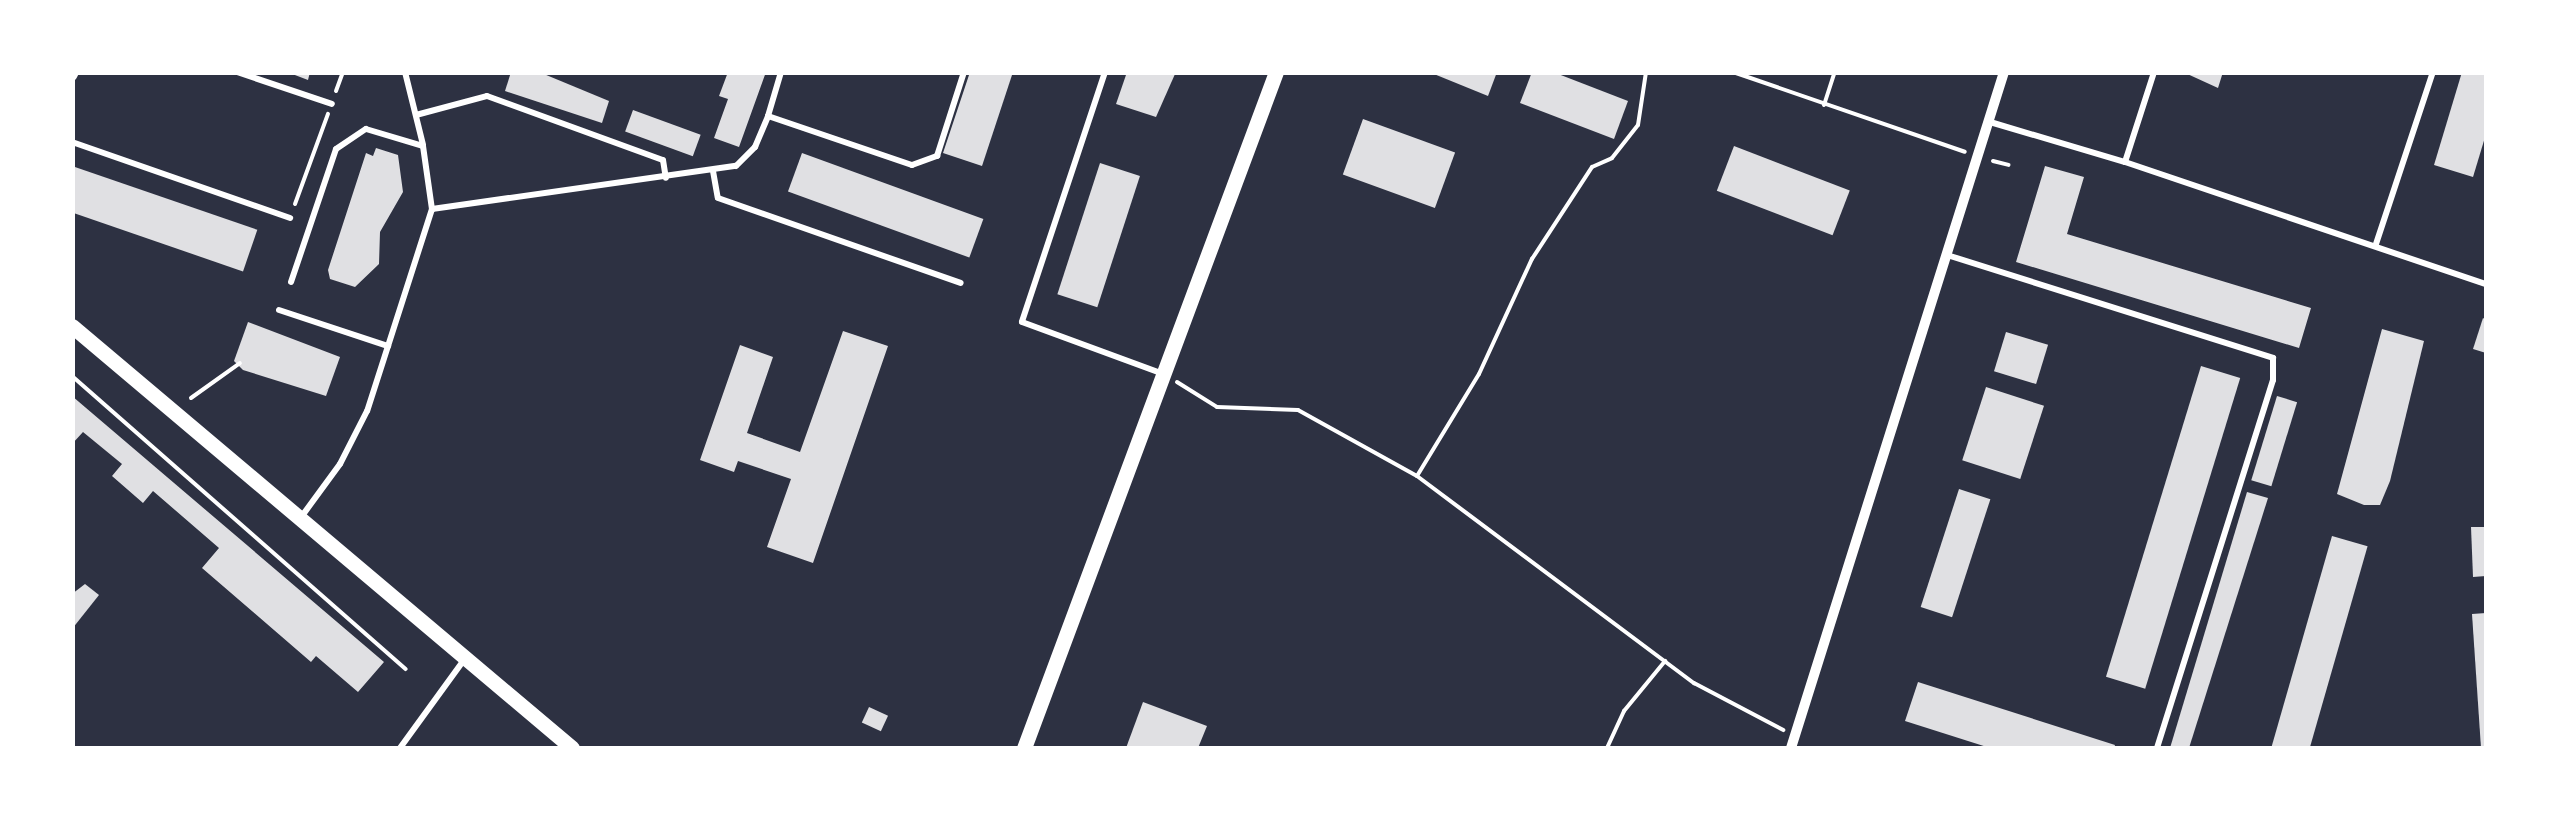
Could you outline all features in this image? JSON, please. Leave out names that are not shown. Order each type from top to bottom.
[{"type":"street","points":[[1024,748],[1276,72]]},
{"type":"street","points":[[1793,743],[2004,72]]},
{"type":"street","points":[[72,326],[572,748]]},
{"type":"lane","points":[[236,72],[332,104]]},
{"type":"lane","points":[[298,520],[354,441],[432,209],[423,146],[405,72]]},
{"type":"lane","points":[[432,209],[713,171],[746,156],[768,116],[781,72]]},
{"type":"lane","points":[[768,116],[912,165],[936,156],[964,72]]},
{"type":"lane","points":[[1105,72],[1022,322],[1165,374]]},
{"type":"lane","points":[[2126,162],[2154,72]]},
{"type":"lane","points":[[2376,244],[2433,72]]},
{"type":"lane","points":[[416,116],[487,96],[664,160],[666,178]]},
{"type":"lane","points":[[1990,122],[2126,162],[2486,284]]},
{"type":"lane","points":[[291,282],[336,149],[366,129],[423,146]]},
{"type":"lane","points":[[72,142],[290,218]]},
{"type":"lane","points":[[713,171],[718,198],[962,283]]},
{"type":"lane","points":[[1947,255],[2272,358],[2272,380],[2157,748]]},
{"type":"lane","points":[[279,310],[388,346]]},
{"type":"lane","points":[[400,748],[464,659]]},
{"type":"path","points":[[290,218],[343,72]]},
{"type":"path","points":[[1417,476],[1479,374],[1532,259],[1592,167],[1612,158],[1638,125],[1646,72]]},
{"type":"path","points":[[1733,72],[1979,157]]},
{"type":"path","points":[[1824,105],[1835,72]]},
{"type":"path","points":[[191,398],[240,363]]},
{"type":"path","points":[[1165,374],[1217,407],[1298,410],[1417,476],[1665,661],[1793,743]]},
{"type":"path","points":[[72,376],[406,669]]},
{"type":"path","points":[[1607,748],[1624,711],[1665,661]]},
{"type":"building","points":[[287,72],[310,72],[308,80]]},
{"type":"building","points":[[511,72],[539,72],[609,101],[602,123],[505,91]]},
{"type":"building","points":[[728,72],[766,72],[739,147],[714,138],[728,99],[719,96]]},
{"type":"building","points":[[970,72],[1013,72],[982,166],[943,153]]},
{"type":"building","points":[[1127,72],[1175,74],[1156,117],[1116,104]]},
{"type":"building","points":[[1429,72],[1497,72],[1488,96]]},
{"type":"building","points":[[1532,72],[1553,72],[1628,101],[1614,139],[1520,103]]},
{"type":"building","points":[[2183,72],[2223,72],[2218,88]]},
{"type":"building","points":[[2462,72],[2486,72],[2486,134],[2473,177],[2434,165]]},
{"type":"building","points":[[633,110],[701,135],[693,156],[625,132]]},
{"type":"building","points":[[1363,119],[1455,153],[1435,208],[1343,174]]},
{"type":"building","points":[[1734,146],[1850,190],[1833,235],[1717,191]]},
{"type":"building","points":[[376,148],[398,155],[403,192],[380,232],[379,264],[355,287],[330,279],[328,270],[366,153],[373,156]]},
{"type":"building","points":[[802,153],[983,219],[969,258],[788,192]]},
{"type":"building","points":[[1100,163],[1140,176],[1097,307],[1057,294]]},
{"type":"building","points":[[72,166],[257,230],[243,271],[72,213]]},
{"type":"building","points":[[2045,166],[2084,177],[2067,234],[2311,308],[2299,348],[2016,262]]},
{"type":"building","points":[[2483,318],[2486,320],[2486,353],[2473,349]]},
{"type":"building","points":[[248,322],[340,357],[326,396],[243,370],[234,361]]},
{"type":"building","points":[[2382,329],[2424,341],[2390,481],[2380,505],[2364,505],[2337,494]]},
{"type":"building","points":[[843,331],[888,346],[813,563],[767,547],[791,479],[738,461],[734,472],[700,460],[740,345],[773,357],[747,433],[800,452]]},
{"type":"building","points":[[2006,332],[2048,345],[2036,384],[1994,371]]},
{"type":"building","points":[[2201,366],[2240,378],[2145,689],[2106,677]]},
{"type":"building","points":[[1986,387],[2044,406],[2020,479],[1962,460]]},
{"type":"building","points":[[72,396],[384,662],[358,692],[316,656],[311,662],[202,568],[219,548],[153,491],[143,503],[112,476],[122,464],[83,432],[72,444]]},
{"type":"building","points":[[2277,396],[2297,402],[2271,486],[2251,480]]},
{"type":"building","points":[[1959,489],[1990,499],[1952,617],[1921,607]]},
{"type":"building","points":[[2247,492],[2268,498],[2189,748],[2170,748]]},
{"type":"building","points":[[2471,527],[2486,527],[2486,576],[2473,577]]},
{"type":"building","points":[[2332,536],[2368,546],[2310,748],[2271,748]]},
{"type":"building","points":[[85,584],[99,595],[72,629],[72,594]]},
{"type":"building","points":[[2486,613],[2486,748],[2481,748],[2472,614]]},
{"type":"building","points":[[1918,682],[2115,745],[1990,748],[1905,721]]},
{"type":"building","points":[[1143,702],[1207,726],[1198,748],[1126,748]]},
{"type":"building","points":[[869,707],[888,716],[881,731],[862,722]]}]
